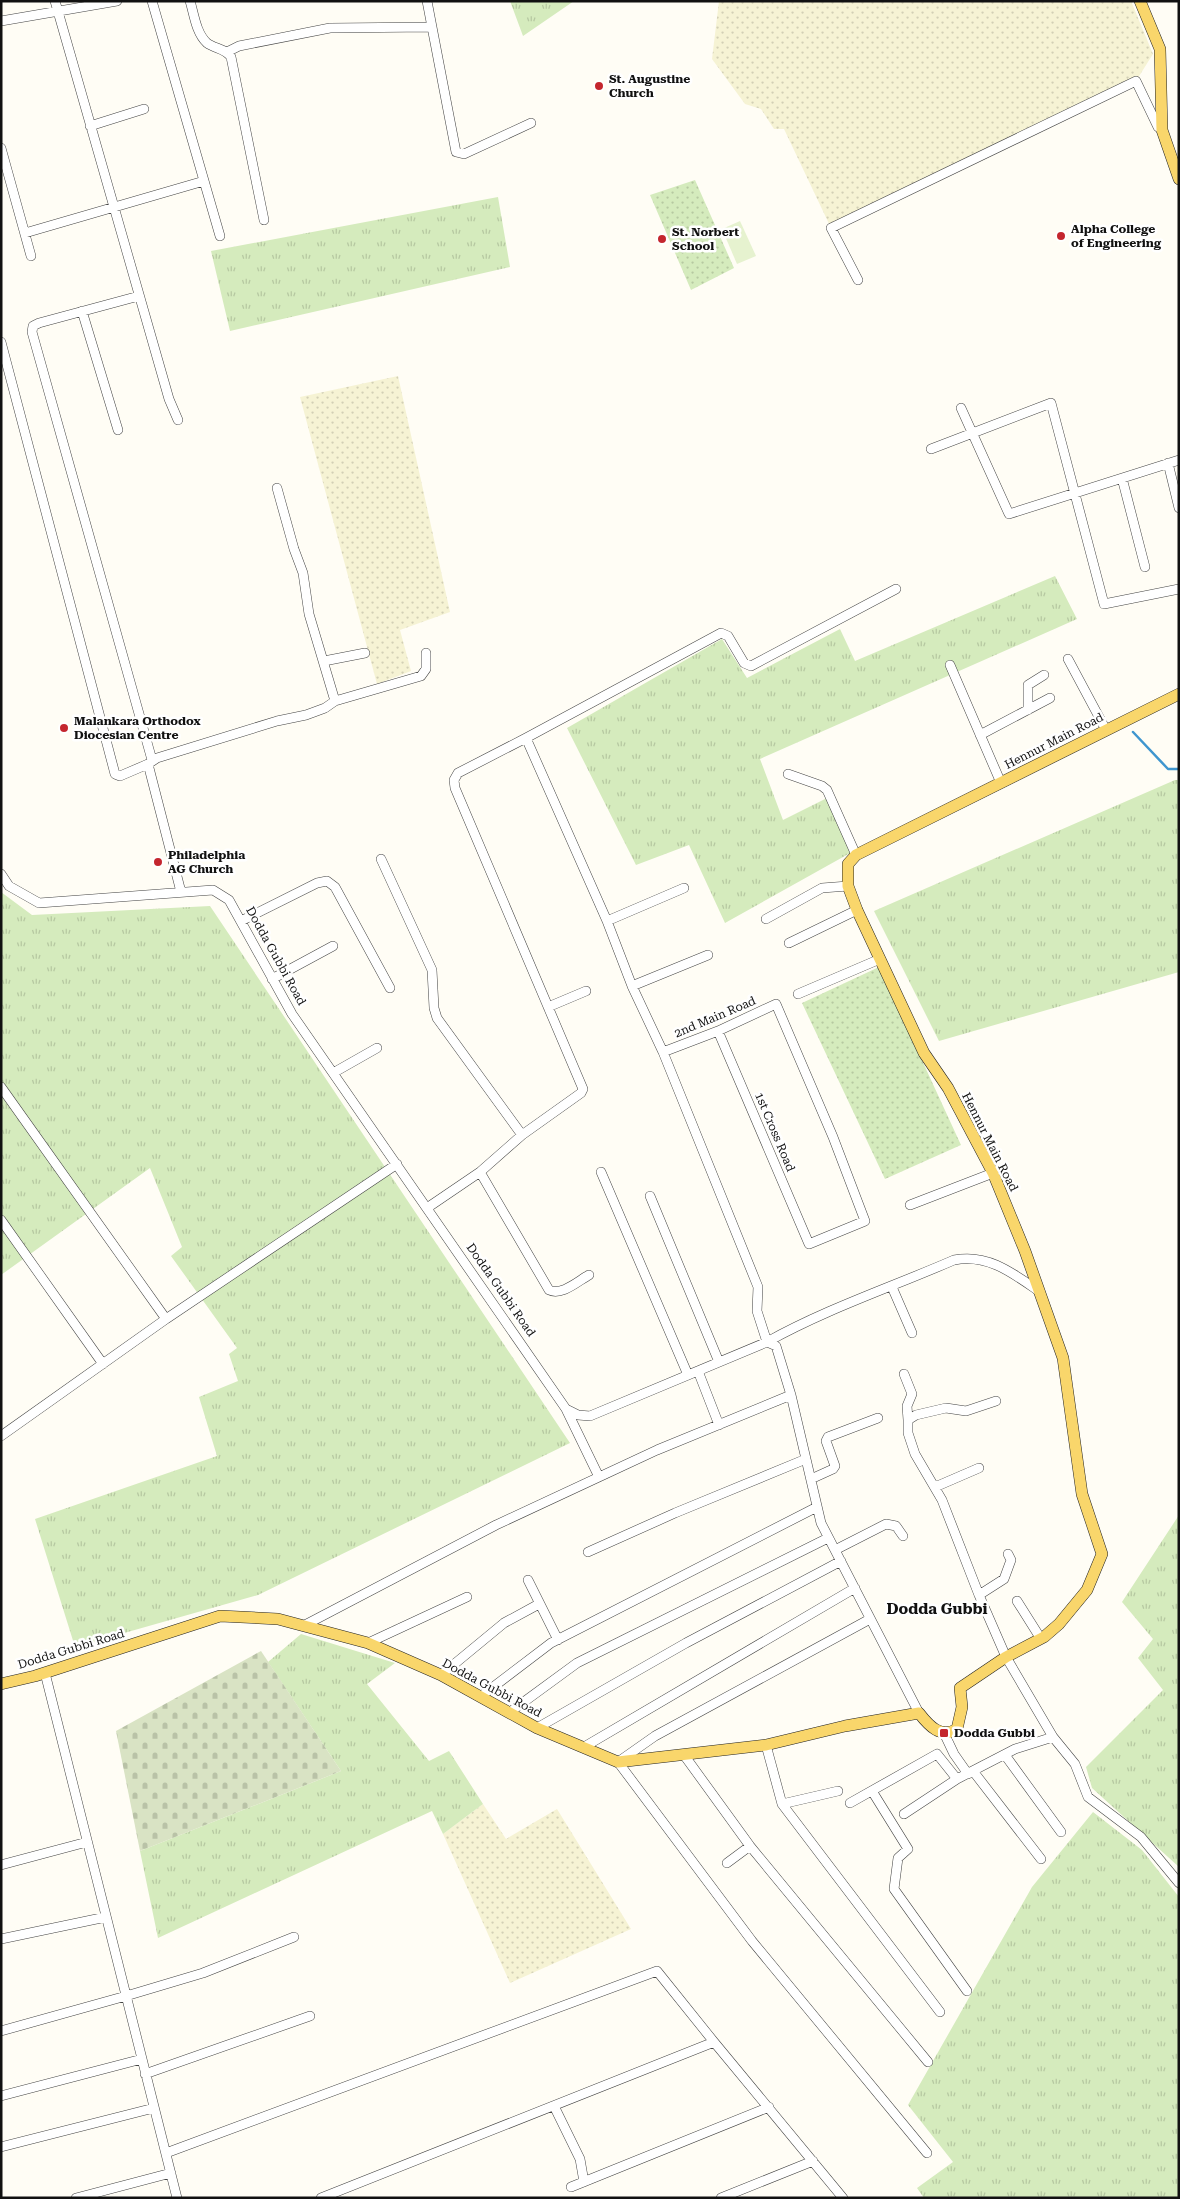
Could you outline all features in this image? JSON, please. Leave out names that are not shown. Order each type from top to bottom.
[{"type":"main road","points":[[1140,1],[1160,50],[1162,130],[1179,179]]},
{"type":"main road","name":"Hennur Main Road","points":[[944,1733],[957,1729],[960,1721],[962,1707],[960,1688],[1006,1657],[1040,1639],[1059,1624],[1087,1590],[1102,1554],[1082,1494],[1063,1358],[1040,1293],[993,1173],[948,1088],[924,1053],[857,910],[848,886],[846,872],[848,864],[856,856],[1179,694]]},
{"type":"main road","name":"Dodda Gubbi Road","points":[[1,1684],[45,1673],[220,1616],[278,1619],[368,1644],[440,1675],[537,1728],[618,1762],[766,1745],[845,1726],[919,1713]]},
{"type":"main road","points":[[919,1713],[936,1731],[944,1733]]},
{"type":"street","points":[[55,1],[169,399],[178,420]]},
{"type":"street","points":[[1,21],[117,1]]},
{"type":"street","points":[[152,1],[220,236]]},
{"type":"street","points":[[190,1],[196,25],[207,42],[227,52],[231,57],[264,220]]},
{"type":"street","points":[[427,1],[456,152],[464,154],[531,123]]},
{"type":"street","points":[[227,52],[239,46],[330,28],[432,27]]},
{"type":"street","points":[[858,280],[831,228],[1136,81],[1158,128],[1162,130]]},
{"type":"street","points":[[90,126],[144,109]]},
{"type":"street","points":[[1,148],[31,256]]},
{"type":"street","points":[[25,233],[204,182]]},
{"type":"street","points":[[139,296],[39,323],[33,326],[32,332],[150,762],[181,892]]},
{"type":"street","points":[[82,312],[118,430]]},
{"type":"street","points":[[1,342],[115,774],[120,776],[150,762],[277,721],[306,715],[325,708],[335,701],[421,676],[426,669],[426,652]]},
{"type":"street","points":[[931,449],[1050,403],[1076,493],[1104,604],[1179,589]]},
{"type":"street","points":[[960,408],[1009,514],[1179,460]]},
{"type":"street","points":[[1168,463],[1179,508]]},
{"type":"street","points":[[1122,478],[1145,568]]},
{"type":"street","points":[[277,488],[294,549],[303,573],[308,614],[335,701]]},
{"type":"street","points":[[427,1208],[480,1172],[522,1135],[581,1093],[583,1089],[455,788],[454,780],[458,773],[721,633],[728,636],[744,663],[751,666],[896,589]]},
{"type":"street","points":[[324,661],[365,653]]},
{"type":"street","points":[[1068,659],[1106,730]]},
{"type":"street","points":[[950,665],[1001,784]]},
{"type":"street","points":[[1028,710],[1028,684],[1044,675]]},
{"type":"street","points":[[980,735],[1050,698]]},
{"type":"street","points":[[526,738],[607,921],[632,986],[663,1052],[758,1287],[757,1311],[767,1342],[776,1346],[780,1354],[792,1395],[821,1523],[919,1713]]},
{"type":"street","points":[[788,774],[822,786],[827,790],[856,856]]},
{"type":"street","points":[[381,859],[432,970],[434,1008],[437,1018],[522,1135]]},
{"type":"street","name":"Dodda Gubbi Road","points":[[1,874],[10,886],[39,903],[213,890],[230,900],[292,1014],[566,1409],[598,1477]]},
{"type":"street","points":[[241,921],[317,883],[327,881],[335,888],[390,988]]},
{"type":"street","points":[[766,919],[822,888],[848,886]]},
{"type":"street","points":[[607,921],[684,888]]},
{"type":"street","points":[[789,943],[857,910]]},
{"type":"street","points":[[272,979],[333,946]]},
{"type":"street","points":[[632,986],[708,955]]},
{"type":"street","points":[[798,994],[880,959]]},
{"type":"street","points":[[548,1007],[586,991]]},
{"type":"street","name":"2nd Main Road","points":[[663,1052],[718,1031],[776,1004],[833,1137],[865,1221],[809,1244]]},
{"type":"street","name":"1st Cross Road","points":[[718,1031],[809,1244]]},
{"type":"street","points":[[333,1073],[377,1048]]},
{"type":"street","points":[[1,1087],[166,1319]]},
{"type":"street","points":[[1,1436],[166,1319],[397,1164]]},
{"type":"street","points":[[480,1172],[549,1290],[555,1293],[561,1291],[589,1275]]},
{"type":"street","points":[[601,1172],[688,1375]]},
{"type":"street","points":[[910,1204],[993,1173]]},
{"type":"street","points":[[650,1196],[719,1362]]},
{"type":"street","points":[[1,1220],[103,1364]]},
{"type":"street","points":[[566,1409],[578,1415],[590,1416],[767,1342],[786,1332],[954,1260],[979,1258],[1000,1266],[1040,1293]]},
{"type":"street","points":[[892,1287],[912,1333]]},
{"type":"street","points":[[698,1371],[719,1425]]},
{"type":"street","points":[[904,1374],[912,1394],[907,1406],[908,1433],[915,1454],[942,1500],[979,1595],[1006,1657],[1053,1737],[1075,1764],[1088,1797],[1141,1837],[1179,1883]]},
{"type":"street","points":[[303,1626],[496,1525],[657,1450],[792,1395]]},
{"type":"street","points":[[908,1420],[916,1415],[946,1408],[966,1411],[996,1401]]},
{"type":"street","points":[[811,1479],[833,1469],[835,1466],[826,1441],[828,1437],[878,1418]]},
{"type":"street","points":[[588,1552],[675,1513],[806,1459]]},
{"type":"street","points":[[935,1487],[979,1468]]},
{"type":"street","points":[[480,1696],[558,1640],[817,1507]]},
{"type":"street","points":[[835,1550],[886,1524],[896,1526],[903,1536]]},
{"type":"street","points":[[510,1712],[577,1663],[828,1538]]},
{"type":"street","points":[[979,1595],[1004,1579],[1011,1560],[1008,1554]]},
{"type":"street","points":[[537,1728],[686,1643],[840,1561]]},
{"type":"street","points":[[528,1580],[558,1640]]},
{"type":"street","points":[[584,1747],[855,1588]]},
{"type":"street","points":[[368,1644],[467,1597]]},
{"type":"street","points":[[1017,1601],[1040,1639]]},
{"type":"street","points":[[440,1675],[504,1623],[539,1604]]},
{"type":"street","points":[[870,1619],[654,1736],[618,1762],[752,1941],[927,2153]]},
{"type":"street","points":[[45,1673],[145,2074],[178,2198]]},
{"type":"street","points":[[850,1803],[937,1754],[942,1750],[945,1743],[944,1733]]},
{"type":"street","points":[[944,1733],[954,1754],[1040,1859]]},
{"type":"street","points":[[904,1814],[958,1779],[1005,1755],[1053,1737]]},
{"type":"street","points":[[766,1745],[782,1804],[940,2012]]},
{"type":"street","points":[[937,1754],[958,1779]]},
{"type":"street","points":[[684,1755],[750,1846],[928,2062]]},
{"type":"street","points":[[1005,1755],[1061,1832]]},
{"type":"street","points":[[782,1804],[838,1791]]},
{"type":"street","points":[[872,1792],[908,1849],[898,1858],[894,1889],[967,1991]]},
{"type":"street","points":[[1,1865],[87,1842]]},
{"type":"street","points":[[727,1863],[750,1846]]},
{"type":"street","points":[[1,1939],[106,1917]]},
{"type":"street","points":[[1,2031],[203,1972],[294,1937]]},
{"type":"street","points":[[166,2153],[657,1971],[843,2198]]},
{"type":"street","points":[[145,2074],[310,2016]]},
{"type":"street","points":[[321,2198],[714,2042]]},
{"type":"street","points":[[1,2096],[142,2059]]},
{"type":"street","points":[[554,2106],[580,2159],[584,2182]]},
{"type":"street","points":[[571,2187],[769,2107]]},
{"type":"street","points":[[1,2147],[154,2108]]},
{"type":"street","points":[[721,2198],[813,2162]]},
{"type":"street","points":[[76,2198],[171,2173]]},
{"type":"shaded area","points":[[719,1],[1131,1],[1153,54],[1136,81],[831,228],[784,129],[774,129],[761,109],[745,104],[712,59]]},
{"type":"shaded area","points":[[398,376],[450,612],[400,630],[411,671],[377,684],[300,397]]},
{"type":"shaded area","points":[[483,1804],[506,1839],[557,1809],[631,1929],[510,1983],[443,1834]]},
{"type":"green space","points":[[510,1],[574,1],[523,36]]},
{"type":"green space","points":[[695,180],[734,268],[691,290],[650,195]]},
{"type":"green space","points":[[498,197],[510,267],[230,331],[211,251]]},
{"type":"green space","points":[[740,221],[756,256],[737,264],[722,229]]},
{"type":"green space","points":[[1055,576],[1077,619],[760,759],[783,820],[827,798],[852,852],[725,923],[689,845],[636,865],[567,728],[722,639],[747,678],[840,629],[855,661]]},
{"type":"green space","points":[[1175,780],[1179,780],[1179,972],[939,1041],[874,911]]},
{"type":"green space","points":[[1,892],[32,915],[210,906],[570,1443],[258,1595],[75,1647],[35,1519],[217,1456],[199,1397],[238,1381],[229,1354],[237,1348],[171,1256],[182,1247],[150,1168],[1,1275]]},
{"type":"green space","points":[[879,967],[961,1145],[885,1179],[802,1003]]},
{"type":"green space","points":[[1179,1515],[1179,1867],[1092,1788],[1086,1767],[1163,1690],[1138,1658],[1153,1639],[1122,1602]]},
{"type":"green space","points":[[301,1634],[395,1663],[367,1684],[429,1761],[449,1751],[483,1804],[443,1834],[432,1811],[158,1938],[140,1851],[341,1771],[268,1662]]},
{"type":"green space","points":[[261,1651],[341,1771],[140,1851],[116,1731]]},
{"type":"green space","points":[[1093,1812],[1142,1850],[1179,1897],[1179,2198],[924,2198],[917,2188],[953,2162],[908,2105],[1032,1887]]},
{"type":"waterway","points":[[1133,732],[1168,769],[1179,769]]},
{"type":"place","name":"St. Augustine Church","points":[[599,86]]},
{"type":"place","name":"Alpha College of Engineering","points":[[1061,236]]},
{"type":"place","name":"St. Norbert School","points":[[662,239]]},
{"type":"place","name":"Malankara Orthodox Diocesian Centre","points":[[64,728]]},
{"type":"place","name":"Philadelphia AG Church","points":[[158,862]]},
{"type":"place","name":"Dodda Gubbi","points":[[944,1733]]},
{"type":"district","name":"Dodda Gubbi","points":[[937,1609]]}]
